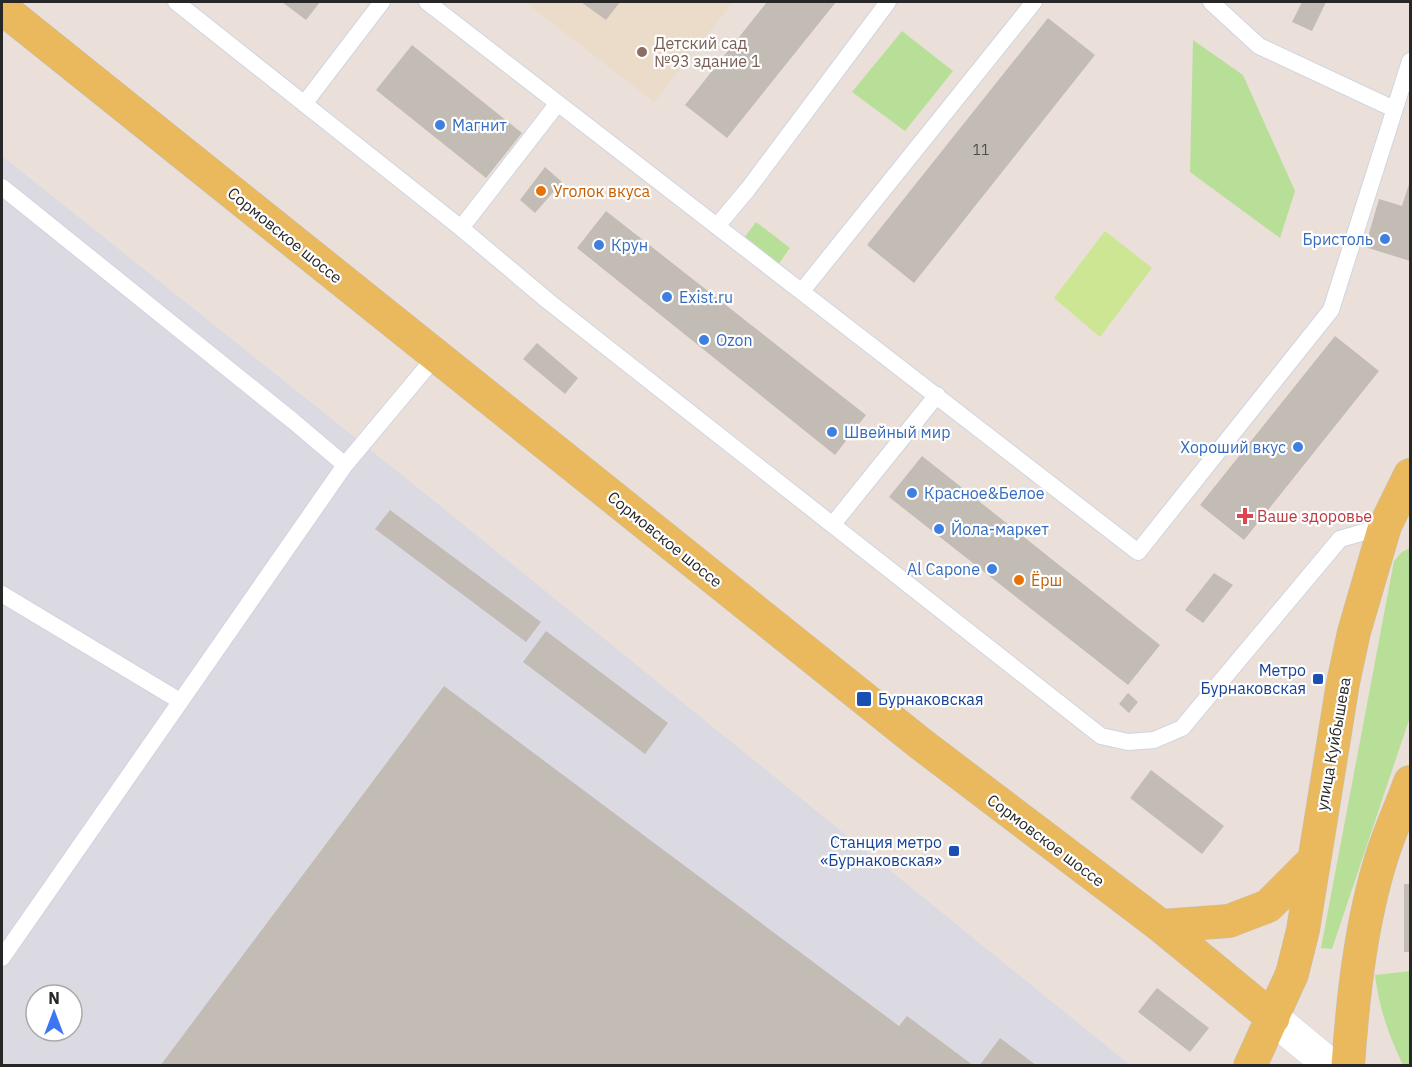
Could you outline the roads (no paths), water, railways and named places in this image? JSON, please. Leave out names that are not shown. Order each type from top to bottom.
[{"type":"main road","name":"Сормовское шоссе","points":[[2,8],[921,744],[1161,926],[1331,1065]]},
{"type":"main road","name":"улица Куйбышева","points":[[1250,1065],[1292,974],[1303,930],[1343,683],[1354,632],[1398,522],[1410,475]]},
{"type":"main road","points":[[1348,1065],[1352,1008],[1364,932],[1382,856],[1410,782]]},
{"type":"main road","points":[[1161,926],[1229,921],[1268,906],[1313,861]]},
{"type":"lane","points":[[176,2],[461,228],[548,301],[1101,736],[1128,742],[1154,740],[1182,728],[1340,539],[1398,522]]},
{"type":"lane","points":[[304,104],[382,2]]},
{"type":"lane","points":[[427,2],[1138,552],[1331,310],[1410,61]]},
{"type":"lane","points":[[717,226],[748,189],[888,2]]},
{"type":"lane","points":[[802,291],[1034,2]]},
{"type":"lane","points":[[1211,2],[1259,46],[1394,109]]},
{"type":"lane","points":[[461,228],[558,104]]},
{"type":"lane","points":[[2,188],[345,465]]},
{"type":"lane","points":[[2,958],[345,465],[436,356]]},
{"type":"lane","points":[[833,524],[937,395]]},
{"type":"lane","points":[[2,594],[180,701]]},
{"type":"place","name":"Детский сад №93 здание 1","points":[[642,52]]},
{"type":"place","name":"Магнит","points":[[440,125]]},
{"type":"place","name":"Уголок вкуса","points":[[541,191]]},
{"type":"place","name":"Бристоль","points":[[1385,239]]},
{"type":"place","name":"Крун","points":[[599,245]]},
{"type":"place","name":"Exist.ru","points":[[667,297]]},
{"type":"place","name":"Ozon","points":[[704,340]]},
{"type":"place","name":"Швейный мир","points":[[832,432]]},
{"type":"place","name":"Хороший вкус","points":[[1298,447]]},
{"type":"place","name":"Красное&Белое","points":[[912,493]]},
{"type":"place","name":"Ваше здоровье","points":[[1245,516]]},
{"type":"place","name":"Йола-маркет","points":[[939,529]]},
{"type":"place","name":"Al Capone","points":[[992,569]]},
{"type":"place","name":"Ёрш","points":[[1019,580]]},
{"type":"place","name":"Метро Бурнаковская","points":[[1318,679]]},
{"type":"place","name":"Бурнаковская","points":[[864,699]]},
{"type":"place","name":"Станция метро «Бурнаковская»","points":[[954,851]]}]
